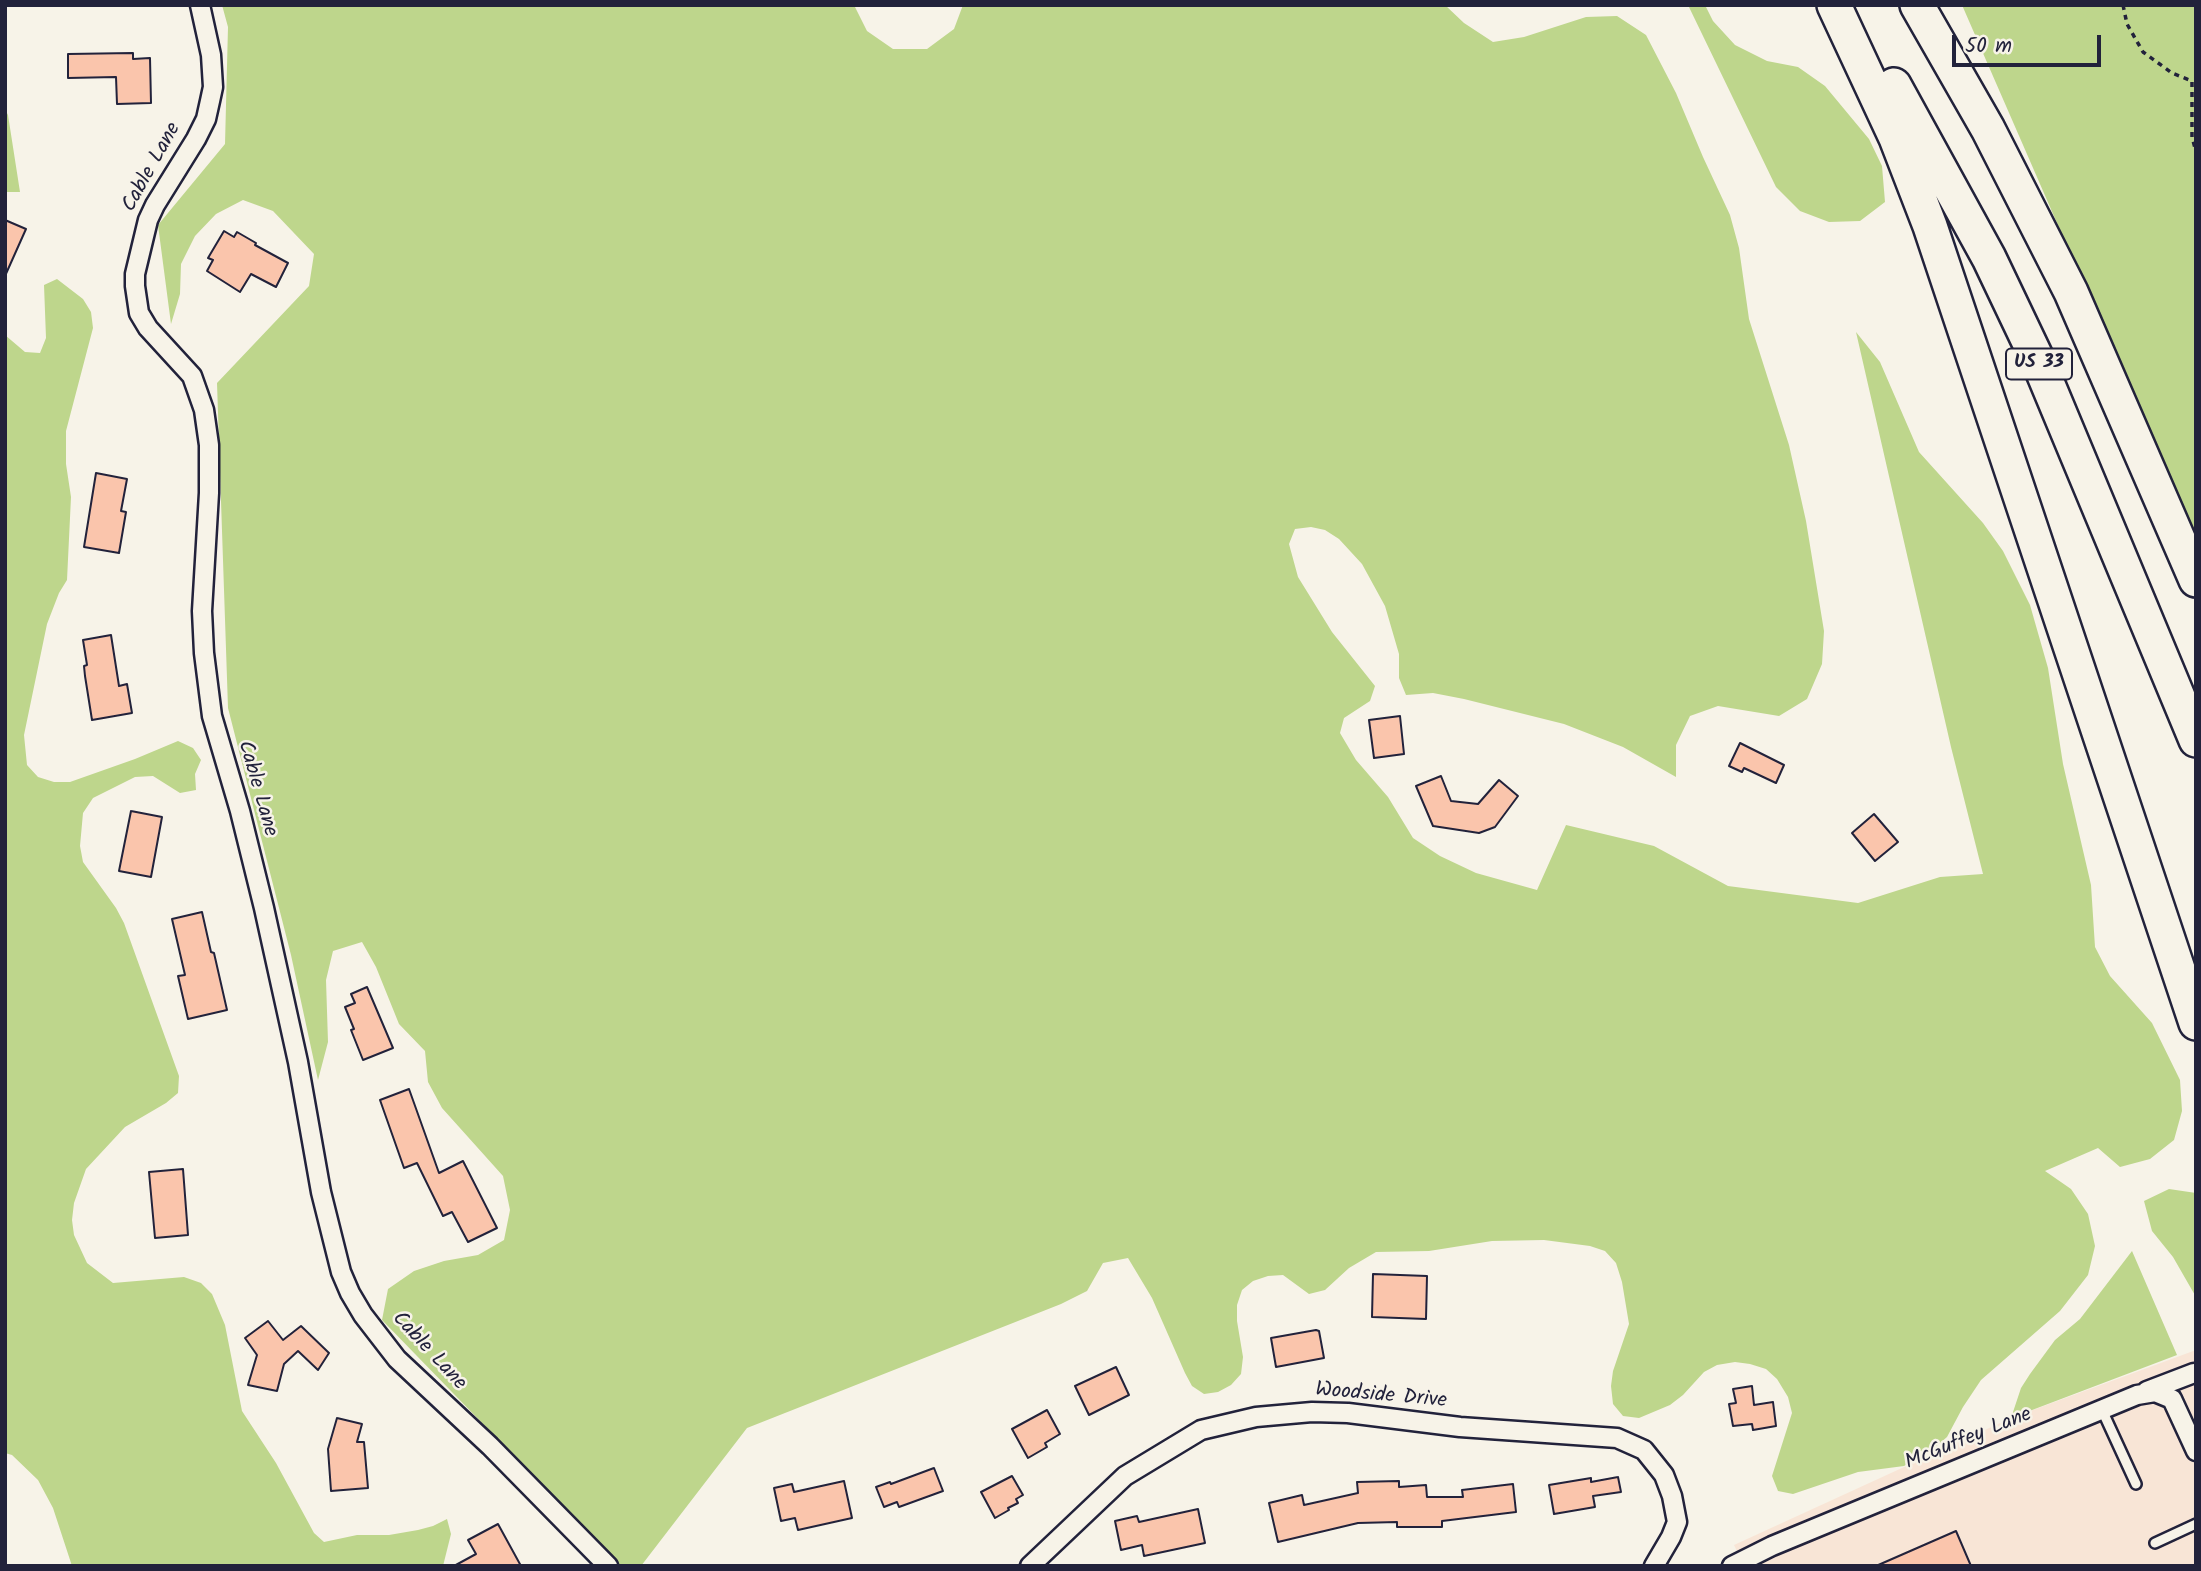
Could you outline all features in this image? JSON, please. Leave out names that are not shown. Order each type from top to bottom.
[{"type":"highway","points":[[1834,5],[1896,138],[1930,226],[2196,1023]]},
{"type":"highway","name":"US 33","points":[[1846,5],[1865,34],[1989,258],[2017,316],[2196,740]]},
{"type":"highway","name":"US 33","points":[[1917,5],[1988,129],[2071,292],[2196,580]]},
{"type":"street","name":"Cable Lane","points":[[200,5],[211,55],[211,101],[196,139],[148,220],[137,263],[135,286],[139,313],[148,328],[192,376],[204,410],[209,445],[209,493],[202,611],[212,716],[223,761],[240,811],[264,908],[298,1062],[321,1192],[341,1272],[363,1315],[397,1359],[490,1446],[608,1566]]},
{"type":"street","points":[[2137,1395],[2194,1373]]},
{"type":"street","name":"McGuffey Lane","points":[[1732,1566],[1784,1541],[2137,1395],[2155,1392],[2172,1399],[2196,1451]]},
{"type":"street","name":"Woodside Drive","points":[[1030,1566],[1125,1476],[1201,1430],[1256,1417],[1312,1412],[1348,1413],[1460,1427],[1617,1437],[1644,1450],[1664,1475],[1672,1496],[1677,1522],[1654,1566]]},
{"type":"lane","points":[[2102,1410],[2137,1484]]},
{"type":"lane","points":[[2155,1543],[2196,1524]]},
{"type":"path","points":[[2123,5],[2127,24],[2143,52],[2172,73],[2192,82],[2192,137],[2196,152]]},
{"type":"shaded area","points":[[2196,1350],[2196,1566],[1744,1566],[1734,1545],[2011,1418]]},
{"type":"green space","points":[[222,5],[854,5],[867,31],[893,49],[927,49],[954,29],[963,5],[1445,5],[1464,23],[1493,42],[1524,37],[1586,17],[1617,16],[1646,35],[1676,93],[1730,215],[1739,248],[1749,319],[1789,445],[1806,521],[1824,631],[1822,664],[1807,699],[1779,716],[1718,706],[1690,716],[1676,745],[1676,777],[1623,747],[1564,724],[1433,693],[1406,695],[1399,678],[1399,654],[1385,606],[1362,564],[1339,539],[1325,530],[1311,527],[1295,529],[1289,544],[1298,577],[1332,632],[1375,686],[1370,701],[1344,718],[1340,733],[1356,760],[1388,797],[1413,838],[1440,856],[1476,873],[1537,890],[1566,825],[1654,846],[1728,886],[1858,903],[1940,877],[1983,874],[1951,747],[1856,332],[1880,362],[1919,452],[1983,523],[2003,551],[2030,605],[2048,668],[2063,764],[2091,885],[2095,947],[2110,976],[2152,1023],[2180,1080],[2182,1111],[2174,1140],[2150,1159],[2120,1167],[2098,1148],[2045,1171],[2071,1189],[2088,1214],[2095,1246],[2088,1275],[2060,1311],[1981,1380],[1947,1437],[1932,1450],[1904,1466],[1858,1472],[1793,1494],[1778,1491],[1772,1476],[1792,1413],[1788,1397],[1777,1379],[1766,1369],[1750,1364],[1735,1362],[1717,1365],[1704,1372],[1670,1405],[1639,1418],[1623,1416],[1613,1404],[1611,1386],[1613,1371],[1629,1324],[1622,1282],[1616,1263],[1605,1251],[1590,1246],[1544,1240],[1492,1241],[1429,1251],[1376,1252],[1349,1268],[1325,1290],[1309,1294],[1283,1275],[1253,1281],[1242,1290],[1237,1305],[1243,1357],[1241,1374],[1231,1385],[1218,1392],[1204,1394],[1192,1386],[1152,1298],[1128,1258],[1103,1263],[1087,1291],[1061,1304],[747,1428],[641,1566],[621,1566],[382,1320],[388,1289],[414,1271],[444,1261],[478,1255],[504,1240],[510,1210],[503,1176],[442,1108],[428,1082],[425,1051],[399,1024],[376,967],[362,942],[333,951],[326,980],[328,1042],[318,1080],[291,955],[228,708],[217,383],[309,286],[314,254],[273,211],[243,200],[216,214],[195,236],[181,264],[180,294],[171,324],[158,225],[225,144],[228,27]]},
{"type":"green space","points":[[1688,5],[1705,5],[1713,21],[1735,45],[1767,61],[1798,67],[1825,86],[1869,139],[1882,166],[1885,202],[1860,221],[1829,222],[1800,211],[1776,187]]},
{"type":"green space","points":[[1962,5],[2196,5],[2196,542]]},
{"type":"green space","points":[[5,109],[8,115],[20,192],[5,192]]},
{"type":"green space","points":[[57,279],[83,299],[91,312],[93,328],[66,431],[66,464],[71,497],[67,580],[47,624],[24,735],[27,765],[38,777],[54,782],[70,782],[178,741],[193,748],[201,760],[195,774],[196,790],[180,793],[153,776],[135,777],[93,798],[83,813],[80,846],[83,862],[124,923],[179,1076],[178,1093],[125,1127],[86,1169],[74,1203],[74,1235],[87,1263],[113,1283],[184,1277],[201,1283],[212,1294],[225,1325],[242,1411],[276,1463],[314,1533],[324,1542],[357,1535],[389,1535],[418,1530],[447,1519],[451,1534],[443,1566],[72,1566],[53,1508],[38,1480],[12,1455],[5,1453],[5,335],[25,352],[40,353],[46,338],[44,285]]},
{"type":"green space","points":[[2169,1189],[2196,1193],[2196,1297],[2173,1257],[2152,1231],[2144,1201]]},
{"type":"green space","points":[[2132,1251],[2177,1355],[2011,1418],[2021,1388],[2030,1374],[2055,1340],[2080,1319]]},
{"type":"building","points":[[133,53],[133,59],[150,58],[151,103],[117,104],[116,77],[68,78],[68,54]]},
{"type":"building","points":[[5,220],[26,229],[5,276]]},
{"type":"building","points":[[224,231],[234,237],[237,232],[288,263],[276,287],[251,274],[240,292],[207,271],[213,260],[208,258]]},
{"type":"building","points":[[96,473],[127,479],[121,511],[126,512],[119,553],[84,547]]},
{"type":"building","points":[[111,635],[119,686],[127,684],[132,713],[92,720],[83,640]]},
{"type":"building","points":[[1400,716],[1404,754],[1374,758],[1369,720]]},
{"type":"building","points":[[1740,743],[1784,765],[1776,783],[1744,768],[1742,772],[1729,766]]},
{"type":"building","points":[[1441,776],[1451,801],[1478,804],[1499,780],[1518,796],[1495,827],[1479,833],[1433,826],[1416,786]]},
{"type":"building","points":[[131,811],[162,817],[151,877],[119,871]]},
{"type":"building","points":[[1874,814],[1898,842],[1875,861],[1852,833]]},
{"type":"building","points":[[202,912],[227,1010],[188,1019],[178,976],[185,975],[172,919]]},
{"type":"building","points":[[367,987],[393,1048],[363,1060],[345,1007],[355,1003],[351,994]]},
{"type":"building","points":[[409,1089],[439,1173],[463,1161],[497,1228],[468,1242],[452,1212],[443,1216],[417,1163],[404,1168],[380,1100]]},
{"type":"building","points":[[183,1169],[188,1235],[155,1238],[149,1172]]},
{"type":"building","points":[[1373,1274],[1427,1276],[1426,1319],[1372,1317]]},
{"type":"building","points":[[268,1321],[283,1340],[301,1326],[329,1353],[318,1370],[298,1351],[284,1364],[277,1391],[248,1385],[257,1355],[245,1338]]},
{"type":"building","points":[[1319,1331],[1324,1358],[1276,1367],[1271,1338]]},
{"type":"building","points":[[1116,1367],[1129,1395],[1089,1415],[1075,1386]]},
{"type":"building","points":[[1752,1386],[1754,1405],[1773,1402],[1776,1426],[1753,1430],[1752,1424],[1733,1426],[1729,1404],[1736,1403],[1733,1389]]},
{"type":"building","points":[[1047,1410],[1060,1434],[1045,1443],[1047,1447],[1028,1458],[1012,1429]]},
{"type":"building","points":[[337,1418],[362,1424],[357,1442],[364,1442],[368,1488],[331,1491],[328,1449]]},
{"type":"building","points":[[934,1468],[943,1491],[899,1507],[897,1502],[884,1507],[876,1487]]},
{"type":"building","points":[[1012,1476],[1023,1495],[1016,1499],[1018,1503],[995,1518],[981,1492]]},
{"type":"building","points":[[1618,1477],[1621,1492],[1593,1496],[1595,1507],[1554,1514],[1549,1485],[1591,1478],[1591,1482]]},
{"type":"building","points":[[844,1481],[852,1518],[798,1530],[795,1518],[781,1521],[774,1488],[792,1484],[794,1492]]},
{"type":"building","points":[[1399,1481],[1399,1487],[1426,1485],[1427,1497],[1463,1497],[1462,1490],[1513,1484],[1516,1512],[1442,1521],[1442,1527],[1397,1527],[1397,1522],[1358,1523],[1278,1542],[1269,1503],[1302,1495],[1304,1505],[1358,1493],[1357,1482]]},
{"type":"building","points":[[1198,1509],[1205,1543],[1144,1556],[1142,1545],[1121,1550],[1115,1521],[1137,1516],[1139,1522]]},
{"type":"building","points":[[498,1524],[521,1566],[454,1566],[476,1554],[468,1540]]},
{"type":"building","points":[[1956,1531],[1971,1566],[1876,1566]]}]
